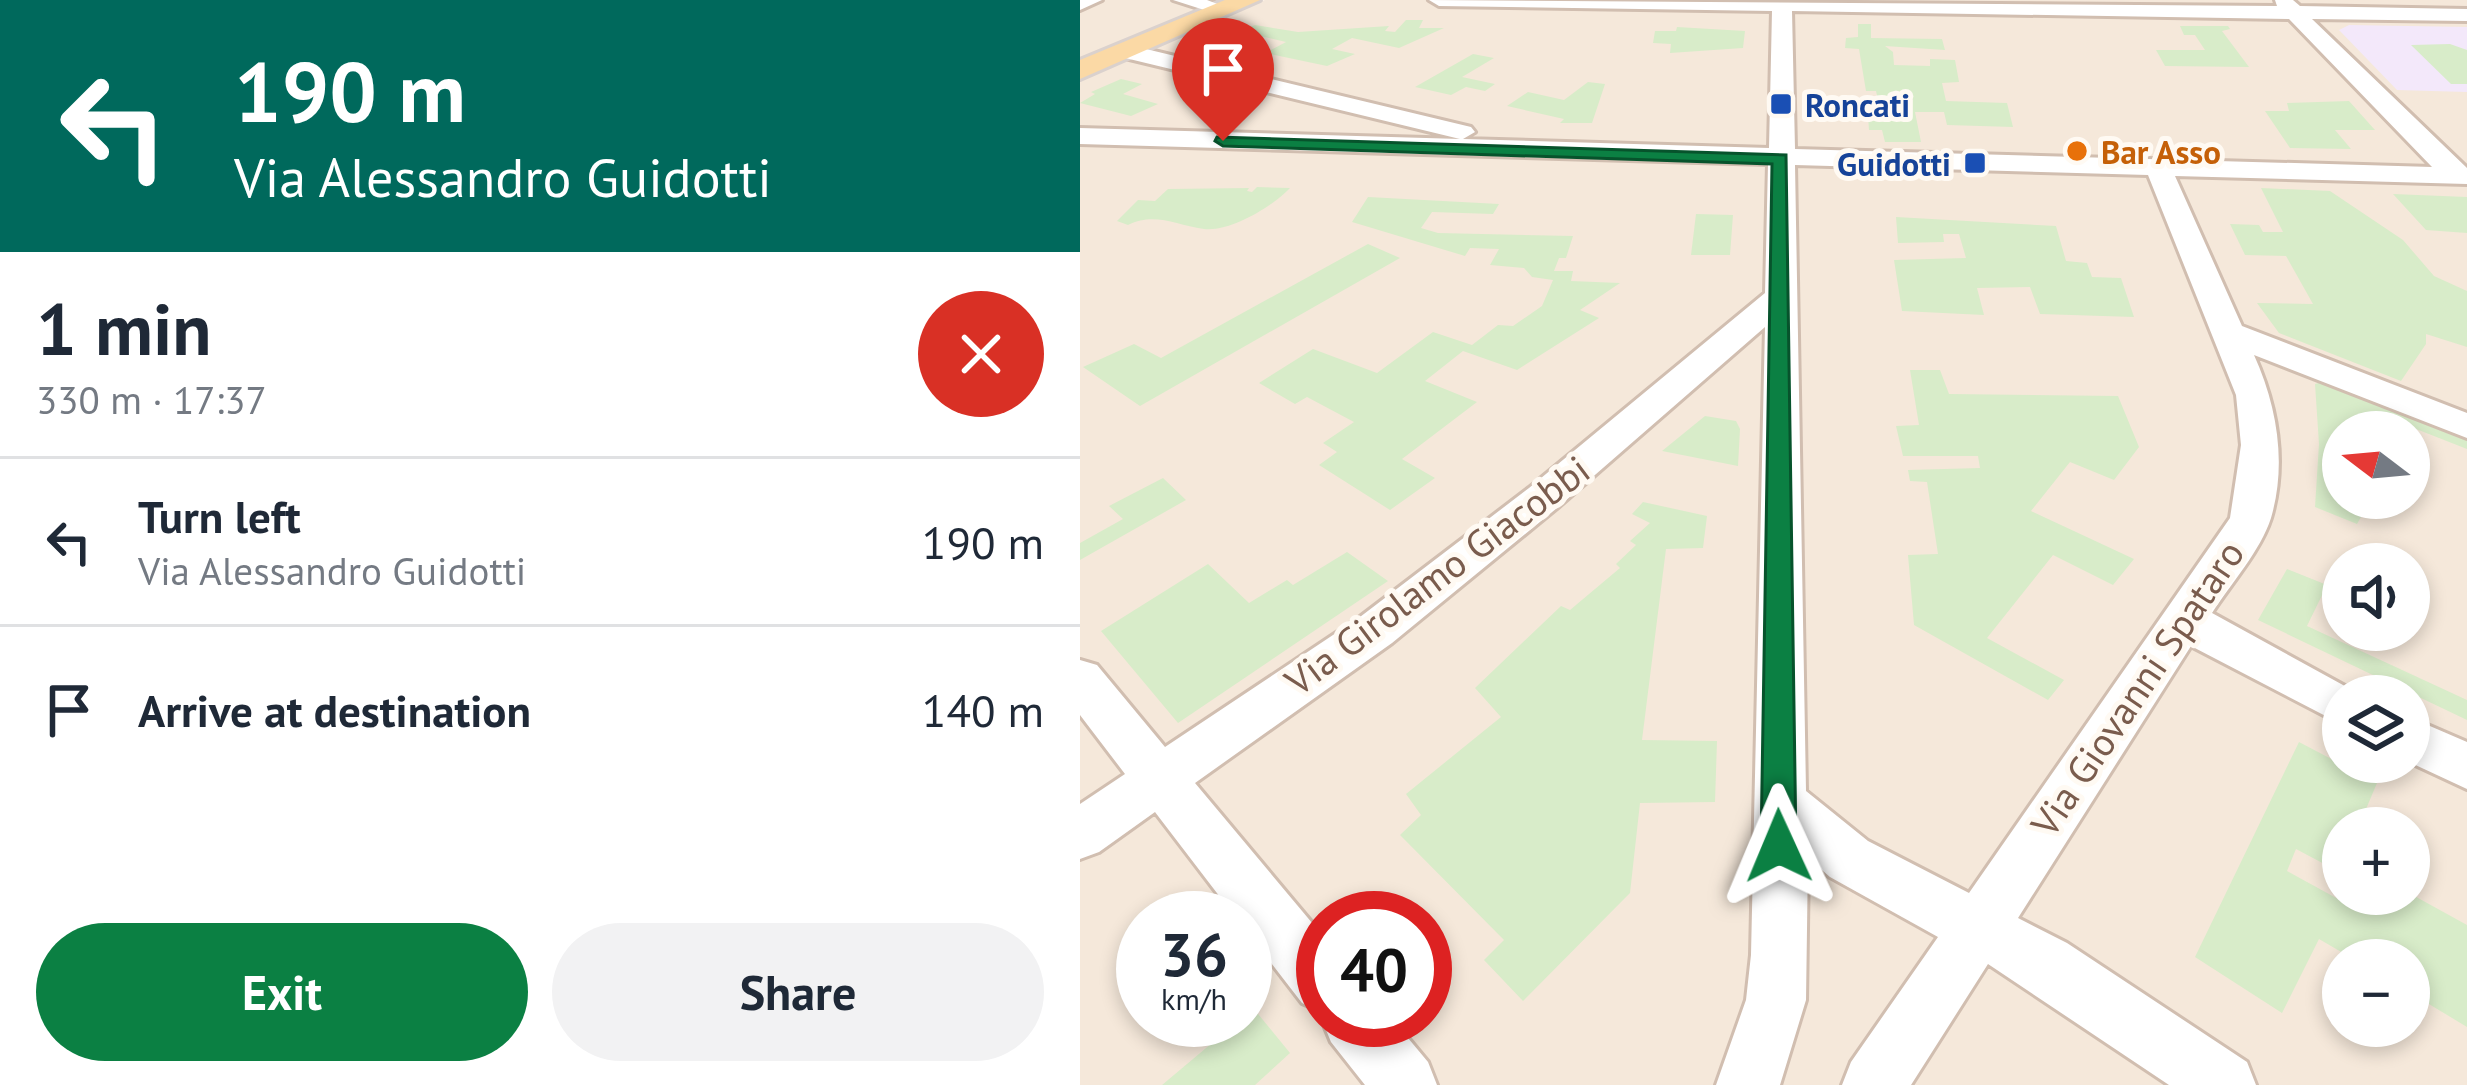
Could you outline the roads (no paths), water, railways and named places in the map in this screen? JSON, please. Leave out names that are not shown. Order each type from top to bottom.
[{"type":"main road","points":[[1084,66],[1235,5]]},
{"type":"street","points":[[1080,4],[1092,0]]},
{"type":"street","points":[[1183,0],[1235,5]]},
{"type":"street","points":[[1439,0],[2288,6],[2467,15]]},
{"type":"street","points":[[1748,1085],[1776,1000],[1780,955],[1782,3]]},
{"type":"street","points":[[2288,6],[2462,176]]},
{"type":"street","points":[[1125,51],[1446,127],[1465,133],[1462,149]]},
{"type":"street","points":[[1080,136],[2462,176]]},
{"type":"street","name":"Via Giovanni Spataro","points":[[1874,1085],[2250,520],[2258,485],[2260,418],[2230,333],[2158,169]]},
{"type":"street","name":"Via Girolamo Giacobbi","points":[[1080,834],[1376,630],[1543,498],[1780,297]]},
{"type":"street","points":[[2230,333],[2467,426]]},
{"type":"street","points":[[2182,617],[2229,648],[2322,694]]},
{"type":"street","points":[[1080,679],[1296,949]]},
{"type":"street","points":[[2430,748],[2467,767]]},
{"type":"street","points":[[1778,800],[1849,859],[2046,964],[2224,1085]]},
{"type":"street","points":[[1375,1047],[1405,1085]]},
{"type":"place","name":"Roncati","points":[[1781,104]]},
{"type":"place","name":"Bar Asso","points":[[2077,151]]},
{"type":"place","name":"Guidotti","points":[[1975,163]]}]
